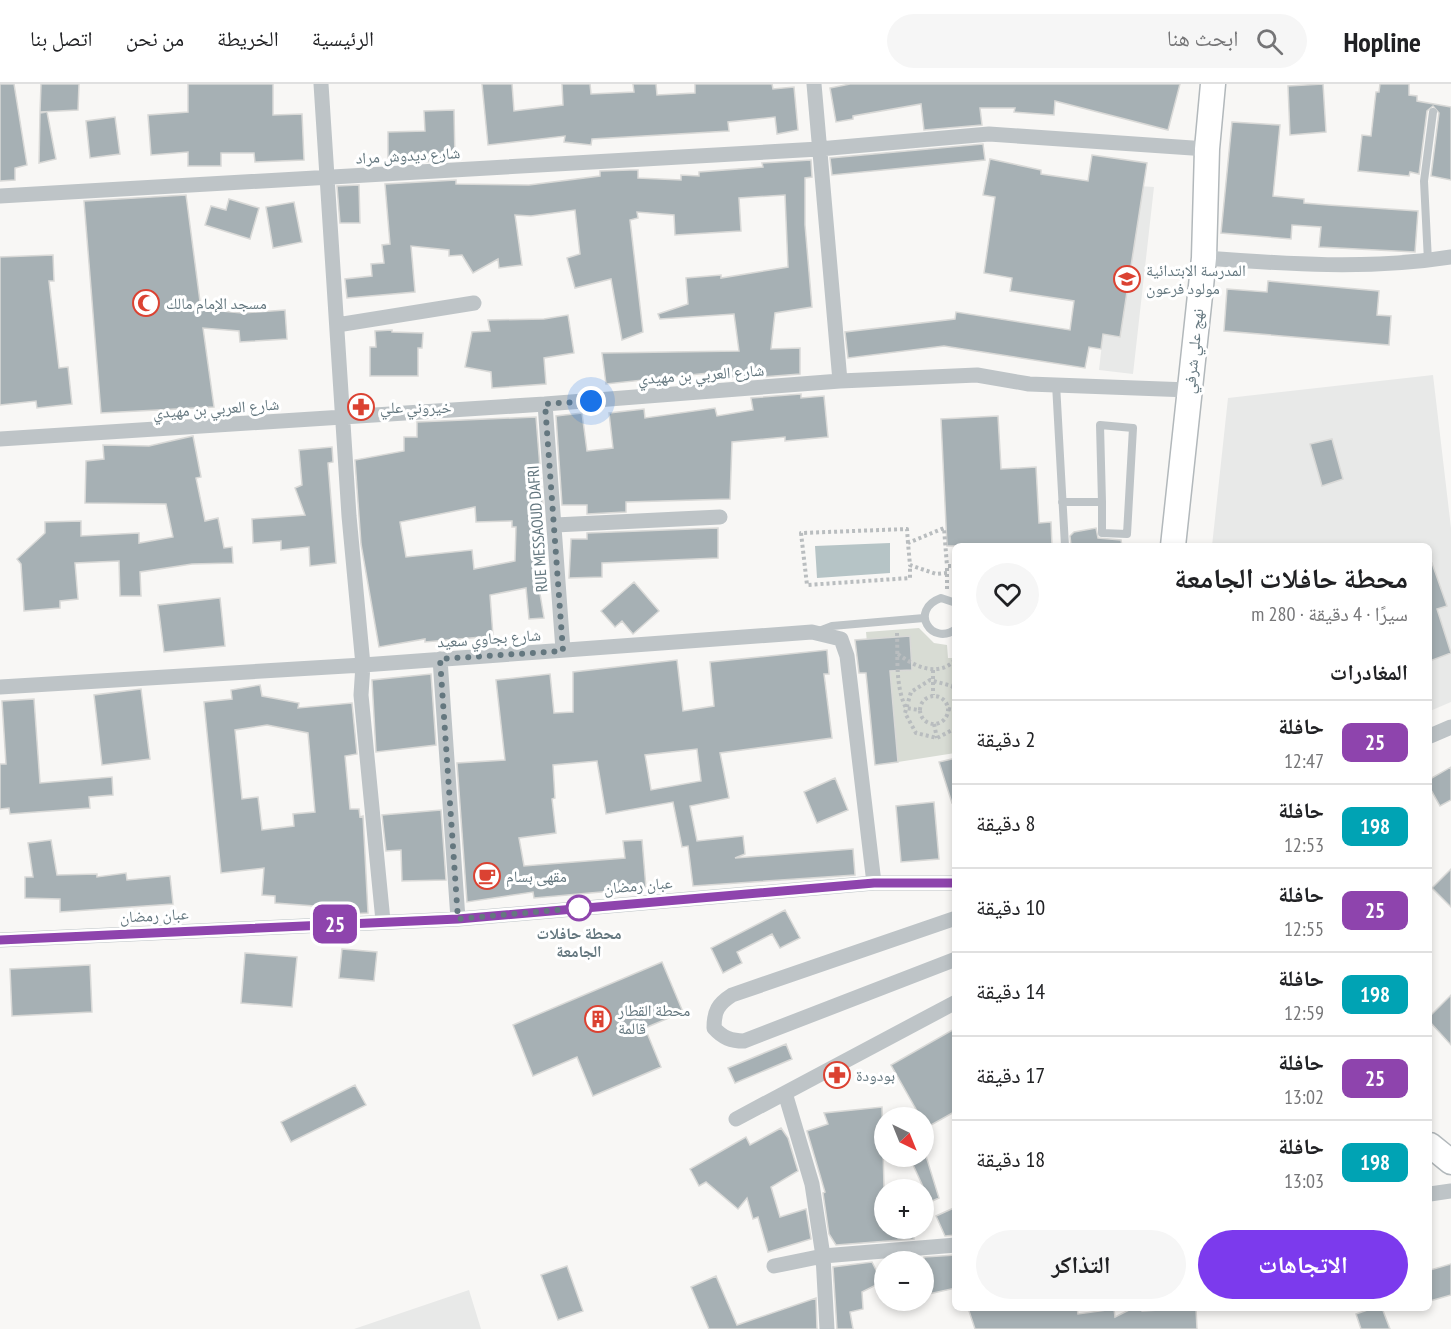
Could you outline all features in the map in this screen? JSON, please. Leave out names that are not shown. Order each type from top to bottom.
[{"type":"main road","name":"نهج علي شرفي","points":[[1173,543],[1204,258],[1207,149],[1213,84]]},
{"type":"main road","points":[[1432,1147],[1451,1162]]},
{"type":"street","points":[[321,84],[325,178],[344,417],[349,516],[363,665],[361,695],[383,921]]},
{"type":"street","points":[[814,84],[840,381]]},
{"type":"street","name":"شارع ديدوش مراد","points":[[0,196],[819,149],[989,134],[1207,149]]},
{"type":"street","points":[[1204,258],[1287,264],[1393,265],[1451,257]]},
{"type":"street","points":[[337,325],[474,303]]},
{"type":"street","name":"شارع العربي بن مهيدي","points":[[0,439],[545,404],[840,381],[977,375],[1029,384],[1189,390]]},
{"type":"street","name":"RUE MESSAOUD DAFRI","points":[[545,404],[563,651]]},
{"type":"street","points":[[555,525],[720,517]]},
{"type":"street","points":[[818,632],[841,639],[847,656],[874,883]]},
{"type":"street","name":"شارع بجاوي سعيد","points":[[0,687],[363,665],[818,632]]},
{"type":"street","points":[[440,659],[458,919]]},
{"type":"street","points":[[1432,735],[1451,727]]},
{"type":"street","name":"عبان رمضان","points":[[0,940],[458,919],[874,883],[952,883]]},
{"type":"street","points":[[952,919],[732,995],[720,1003],[714,1014],[714,1028],[722,1036],[733,1041],[744,1041],[952,961]]},
{"type":"street","points":[[736,1119],[952,1004]]},
{"type":"street","points":[[785,1093],[812,1184],[823,1256],[827,1329]]},
{"type":"street","points":[[1432,1194],[1451,1191]]},
{"type":"street","points":[[774,1266],[823,1256],[952,1245]]},
{"type":"lane","points":[[1428,261],[1424,181],[1433,112]]},
{"type":"lane","points":[[1056,384],[1065,543]]},
{"type":"lane","points":[[1100,425],[1133,428],[1127,534],[1102,533],[1102,502],[1100,425]]},
{"type":"lane","points":[[1062,502],[1102,502]]},
{"type":"lane","points":[[952,601],[947,599],[932,601],[926,608],[924,618],[928,627],[935,633],[945,634],[952,631]]},
{"type":"lane","points":[[818,632],[832,626],[924,618]]},
{"type":"path","points":[[909,543],[944,528],[947,599]]},
{"type":"path","points":[[907,529],[909,543],[910,578],[807,585],[801,533],[907,529]]},
{"type":"path","points":[[910,565],[936,574],[947,573]]},
{"type":"path","points":[[947,566],[952,566]]},
{"type":"path","points":[[896,620],[899,689],[906,708]]},
{"type":"path","points":[[898,654],[919,668],[933,670],[944,668],[952,662]]},
{"type":"path","points":[[933,670],[933,695]]},
{"type":"path","points":[[952,686],[933,681],[911,692],[905,713],[916,733],[937,738],[952,730]]},
{"type":"path","points":[[933,695],[944,699],[948,709],[945,720],[934,724],[924,720],[919,710],[923,700],[933,695]]},
{"type":"path","points":[[906,708],[919,710]]},
{"type":"path","points":[[948,709],[952,710]]},
{"type":"path","points":[[934,724],[937,738]]},
{"type":"shaded area","name":"المدرسة الابتدائية مولود فرعون","points":[[1121,173],[1139,186],[1154,187],[1133,374],[1099,370]]},
{"type":"shaded area","points":[[1433,375],[1451,528],[1451,702],[1432,710],[1432,543],[1212,543],[1228,398]]},
{"type":"shaded area","points":[[890,543],[890,573],[817,578],[815,546]]},
{"type":"shaded area","points":[[919,628],[934,643],[947,645],[948,658],[952,658],[952,753],[898,762],[891,683],[871,685],[866,632]]},
{"type":"shaded area","points":[[469,1290],[481,1329],[354,1329]]},
{"type":"building","points":[[0,84],[14,84],[27,165],[15,168],[15,180],[0,181]]},
{"type":"building","points":[[41,84],[79,84],[78,110],[40,112]]},
{"type":"building","points":[[188,84],[273,84],[273,115],[302,114],[304,160],[255,162],[254,153],[221,153],[221,166],[188,166],[188,152],[151,155],[148,115],[188,112]]},
{"type":"building","points":[[482,84],[512,84],[514,111],[563,105],[562,84],[590,84],[591,94],[634,92],[633,84],[656,84],[657,95],[695,93],[695,84],[772,84],[773,89],[794,87],[798,130],[777,134],[775,117],[728,122],[729,131],[592,139],[591,145],[564,142],[565,136],[488,145]]},
{"type":"building","points":[[850,84],[1180,84],[1168,130],[1055,101],[1054,115],[1014,112],[1015,108],[980,108],[982,125],[924,130],[921,104],[853,116],[853,119],[836,122],[830,88]]},
{"type":"building","points":[[1323,84],[1326,132],[1290,135],[1288,86]]},
{"type":"building","points":[[1380,84],[1409,84],[1409,95],[1417,96],[1417,101],[1451,107],[1451,180],[1431,176],[1439,113],[1433,106],[1427,111],[1419,174],[1410,172],[1409,176],[1358,171],[1362,135],[1371,136],[1376,92],[1379,92]]},
{"type":"building","points":[[454,110],[455,160],[388,164],[388,132],[425,131],[424,111]]},
{"type":"building","points":[[47,112],[56,159],[39,163],[40,113]]},
{"type":"building","points":[[115,117],[120,154],[90,158],[86,121]]},
{"type":"building","points":[[1232,122],[1280,125],[1273,196],[1304,199],[1304,203],[1418,211],[1415,252],[1319,247],[1321,227],[1292,225],[1291,239],[1221,233]]},
{"type":"building","points":[[983,144],[985,160],[832,175],[830,158]]},
{"type":"building","points":[[1092,155],[1147,163],[1120,337],[1103,334],[1101,349],[1089,347],[1085,368],[944,346],[848,358],[845,332],[955,319],[956,312],[1070,330],[1074,301],[1010,291],[1012,278],[984,273],[995,197],[983,195],[990,159],[1041,170],[1041,174],[1088,181]]},
{"type":"building","points":[[811,160],[812,177],[805,178],[805,225],[812,307],[775,313],[771,349],[800,348],[800,374],[749,378],[728,377],[727,371],[606,384],[602,353],[739,351],[734,314],[660,319],[658,314],[688,304],[686,278],[721,275],[721,278],[788,267],[785,195],[739,198],[741,231],[675,235],[674,215],[637,212],[638,218],[630,220],[643,332],[622,340],[611,279],[575,288],[567,258],[580,254],[575,210],[531,216],[515,215],[522,265],[499,268],[498,259],[473,273],[462,255],[449,256],[449,250],[411,246],[415,292],[347,298],[345,279],[372,276],[371,264],[384,263],[382,245],[390,244],[385,184],[456,180],[456,184],[529,185],[600,176],[600,171],[630,170],[638,170],[638,178],[681,180],[681,175],[699,176],[699,172],[763,167],[762,163]]},
{"type":"building","points":[[359,185],[360,223],[340,223],[337,186]]},
{"type":"building","name":"مسجد الإمام مالك","points":[[186,195],[201,309],[242,313],[285,310],[287,339],[240,342],[239,331],[203,328],[214,407],[101,413],[84,201]]},
{"type":"building","points":[[229,199],[259,208],[250,239],[205,225],[211,206],[226,210]]},
{"type":"building","points":[[294,202],[302,242],[273,248],[266,207]]},
{"type":"building","points":[[53,255],[54,281],[49,281],[59,368],[68,367],[72,404],[37,408],[36,401],[0,405],[0,257]]},
{"type":"building","points":[[1268,281],[1379,291],[1377,315],[1391,316],[1389,345],[1224,331],[1227,289],[1267,292]]},
{"type":"building","points":[[568,315],[574,353],[544,358],[546,384],[492,388],[491,372],[465,367],[472,332],[490,331],[488,320],[544,319]]},
{"type":"building","points":[[392,330],[392,332],[423,333],[422,348],[418,348],[418,376],[370,376],[370,347],[376,347],[375,331]]},
{"type":"building","points":[[801,394],[801,398],[824,396],[828,437],[785,441],[785,437],[732,442],[730,499],[626,502],[626,512],[587,514],[587,505],[562,505],[556,416],[582,413],[587,451],[613,448],[609,413],[644,409],[645,418],[715,408],[717,416],[753,410],[751,398]]},
{"type":"building","points":[[998,416],[1001,469],[1036,467],[1039,523],[1051,522],[1052,543],[952,543],[952,546],[947,546],[941,419]]},
{"type":"building","points":[[536,417],[543,506],[538,506],[534,558],[544,618],[529,619],[526,588],[490,595],[493,636],[425,642],[425,639],[379,647],[361,544],[355,460],[404,451],[404,437],[417,437],[417,422]],"holes":[[[475,507],[476,522],[512,521],[512,527],[516,527],[515,561],[474,569],[472,550],[406,557],[400,522]]]},
{"type":"building","points":[[193,436],[201,477],[196,478],[205,521],[218,518],[224,548],[232,547],[233,563],[192,564],[140,572],[141,596],[120,596],[119,561],[75,563],[78,599],[60,601],[60,608],[24,611],[21,564],[17,559],[45,533],[45,522],[81,521],[81,536],[139,533],[139,543],[173,537],[166,504],[85,503],[86,461],[104,459],[103,445],[149,446]]},
{"type":"building","points":[[1332,439],[1343,479],[1322,486],[1310,444]]},
{"type":"building","points":[[332,447],[333,462],[328,463],[336,563],[310,566],[309,547],[281,550],[281,541],[253,543],[252,519],[305,515],[295,488],[302,485],[299,450]]},
{"type":"building","points":[[718,528],[718,558],[602,563],[602,577],[569,578],[571,539],[587,539],[587,533]]},
{"type":"building","points":[[1096,528],[1098,538],[1121,540],[1122,543],[1071,543],[1070,536],[1074,532]]},
{"type":"building","points":[[1432,563],[1447,606],[1437,609],[1451,653],[1432,660]]},
{"type":"building","points":[[634,582],[659,611],[633,634],[622,621],[615,627],[601,611]]},
{"type":"building","points":[[220,598],[225,646],[164,652],[158,605]]},
{"type":"building","points":[[910,636],[912,670],[890,671],[898,762],[875,765],[866,673],[859,673],[855,640]]},
{"type":"building","points":[[827,650],[829,674],[824,674],[832,738],[720,753],[729,798],[690,806],[697,841],[743,836],[745,854],[735,858],[853,849],[855,875],[693,886],[688,846],[682,847],[673,802],[606,814],[597,761],[553,765],[555,798],[552,799],[556,833],[519,838],[524,866],[625,858],[623,841],[642,840],[646,888],[534,898],[533,892],[467,902],[457,763],[505,760],[496,680],[550,674],[554,713],[573,712],[573,672],[677,660],[683,711],[714,706],[710,662]],"holes":[[[697,749],[701,781],[651,790],[645,755]]]},
{"type":"building","points":[[431,674],[436,745],[376,752],[372,680]]},
{"type":"building","points":[[260,685],[262,696],[299,703],[298,708],[352,703],[357,754],[345,756],[350,809],[359,809],[360,817],[363,816],[368,913],[314,916],[314,906],[275,903],[275,896],[262,895],[264,868],[221,873],[204,702],[232,699],[231,690]],"holes":[[[267,725],[308,733],[315,812],[293,814],[294,826],[262,830],[258,797],[242,799],[235,730]]]},
{"type":"building","points":[[141,689],[150,759],[102,765],[94,695]]},
{"type":"building","points":[[34,699],[40,783],[112,777],[113,795],[89,797],[90,808],[10,814],[9,808],[0,809],[0,764],[6,764],[2,701]]},
{"type":"building","points":[[952,759],[952,803],[939,762]]},
{"type":"building","points":[[1451,767],[1451,800],[1440,806],[1432,792],[1432,778]]},
{"type":"building","points":[[835,778],[848,810],[817,823],[804,792]]},
{"type":"building","points":[[934,802],[939,859],[901,862],[896,806]]},
{"type":"building","points":[[441,810],[446,880],[402,881],[401,850],[386,851],[382,815]]},
{"type":"building","points":[[51,840],[57,875],[97,874],[97,877],[126,873],[127,880],[170,876],[173,904],[60,912],[60,899],[25,898],[25,877],[33,877],[28,843]]},
{"type":"building","points":[[1451,869],[1451,907],[1432,888]]},
{"type":"building","points":[[785,910],[800,938],[780,948],[772,934],[737,952],[742,963],[723,973],[711,948]]},
{"type":"building","points":[[342,949],[377,952],[374,981],[339,978]]},
{"type":"building","points":[[245,953],[297,957],[292,1007],[241,1003]]},
{"type":"building","name":"محطة القطار قالمة","points":[[662,962],[683,1012],[645,1028],[661,1067],[593,1096],[577,1057],[533,1076],[513,1025]]},
{"type":"building","points":[[90,965],[92,1012],[12,1016],[10,969]]},
{"type":"building","points":[[1451,995],[1451,1045],[1432,1024],[1432,1014]]},
{"type":"building","points":[[952,1030],[952,1113],[934,1123],[934,1107],[915,1107],[891,1065]]},
{"type":"building","points":[[786,1044],[792,1059],[735,1083],[728,1068]]},
{"type":"building","points":[[355,1085],[366,1105],[291,1142],[281,1122]]},
{"type":"building","points":[[874,1108],[874,1167],[883,1167],[884,1179],[874,1179],[874,1239],[914,1239],[836,1245],[829,1234],[823,1193],[825,1192],[807,1131],[828,1124],[824,1113]]},
{"type":"building","points":[[781,1128],[788,1138],[798,1171],[771,1187],[780,1217],[806,1209],[811,1239],[768,1252],[758,1217],[753,1219],[747,1198],[738,1209],[706,1182],[699,1186],[690,1169],[746,1137],[750,1145]]},
{"type":"building","points":[[914,1167],[929,1167],[933,1179],[920,1179]]},
{"type":"building","points":[[934,1182],[939,1198],[934,1200]]},
{"type":"building","points":[[952,1209],[952,1235],[945,1236],[936,1216]]},
{"type":"building","points":[[952,1255],[952,1289],[934,1293],[934,1256]]},
{"type":"building","points":[[872,1262],[874,1266],[874,1286],[862,1292],[863,1309],[850,1312],[853,1329],[837,1329],[833,1267]]},
{"type":"building","points":[[1451,1264],[1451,1295],[1432,1300],[1432,1269]]},
{"type":"building","points":[[567,1266],[583,1311],[558,1320],[541,1275]]},
{"type":"building","points":[[716,1276],[737,1325],[816,1298],[817,1329],[709,1329],[691,1287]]},
{"type":"building","points":[[969,1311],[1078,1311],[1078,1314],[1114,1311],[1115,1317],[1127,1311],[1196,1311],[1197,1329],[975,1329]]},
{"type":"building","points":[[1364,1311],[1383,1311],[1390,1329],[1361,1329],[1356,1314]]},
{"type":"bus line","name":"25","points":[[0,940],[458,919],[874,883],[952,883]]},
{"type":"place","name":"المدرسة الابتدائية مولود فرعون","points":[[1127,279]]},
{"type":"place","name":"مسجد الإمام مالك","points":[[146,303]]},
{"type":"place","name":"خيروني علي","points":[[361,407]]},
{"type":"place","name":"مقهى بسام","points":[[487,876]]},
{"type":"place","name":"محطة حافلات الجامعة","points":[[579,908]]},
{"type":"place","name":"محطة القطار قالمة","points":[[598,1019]]},
{"type":"place","name":"بودودة","points":[[837,1075]]},
{"type":"route","points":[[579,908],[458,919],[440,659],[563,651],[545,404],[591,401]]}]
